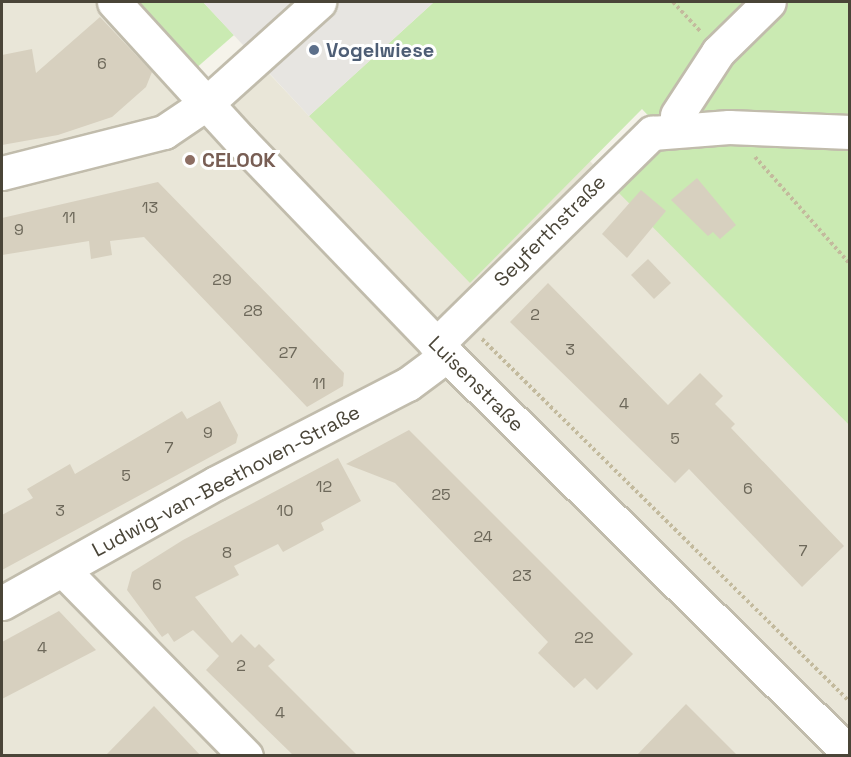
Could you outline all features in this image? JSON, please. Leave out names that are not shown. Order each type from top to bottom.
[{"type":"street","name":"Luisenstraße","points":[[114,2],[442,350],[849,754]]},
{"type":"street","points":[[2,173],[164,132],[207,103],[319,2]]},
{"type":"street","points":[[674,123],[718,52],[769,2]]},
{"type":"street","name":"Seyferthstraße","points":[[442,350],[462,319],[639,143],[652,133],[674,123],[849,132]]},
{"type":"street","name":"Ludwig-van-Beethoven-Straße","points":[[2,603],[216,483],[408,384],[442,350]]},
{"type":"street","points":[[63,570],[246,756]]},
{"type":"path","points":[[673,2],[718,52]]},
{"type":"path","points":[[729,127],[849,264]]},
{"type":"path","points":[[462,319],[849,702]]},
{"type":"shaded area","points":[[2,2],[134,2],[223,96],[262,66],[309,116],[434,2],[849,425],[849,755],[2,755]]},
{"type":"shaded area","name":"Vogelwiese","points":[[203,2],[434,2],[309,116]]},
{"type":"green space","points":[[134,2],[203,2],[234,35],[194,70]]},
{"type":"green space","points":[[434,2],[849,2],[849,425],[607,181],[662,130],[642,109],[470,283],[309,116]]},
{"type":"building","points":[[100,17],[152,72],[146,87],[112,117],[58,135],[2,145],[2,55],[32,49],[36,73]]},
{"type":"building","points":[[697,178],[736,225],[720,239],[713,232],[708,236],[671,200]]},
{"type":"building","points":[[158,182],[344,373],[343,386],[307,407],[144,237],[110,241],[112,255],[91,259],[89,241],[2,255],[2,218]]},
{"type":"building","points":[[641,190],[666,211],[627,258],[602,234]]},
{"type":"building","points":[[648,259],[671,283],[654,299],[631,275]]},
{"type":"building","points":[[548,283],[668,405],[700,373],[723,396],[715,404],[735,424],[731,428],[844,546],[802,587],[689,469],[675,483],[510,322]]},
{"type":"building","points":[[220,401],[238,435],[236,443],[2,570],[2,515],[33,498],[27,489],[70,464],[75,474],[182,411],[187,419]]},
{"type":"building","points":[[409,430],[633,654],[597,690],[585,678],[574,688],[538,653],[548,642],[395,483],[346,464]]},
{"type":"building","points":[[338,458],[361,501],[321,523],[324,530],[283,552],[278,544],[234,566],[239,575],[195,597],[232,643],[241,634],[255,648],[259,644],[275,660],[268,666],[358,756],[294,756],[206,670],[219,656],[193,630],[174,642],[168,633],[162,637],[127,590],[132,572],[183,540]]},
{"type":"building","points":[[59,611],[96,650],[2,699],[2,642]]},
{"type":"building","points":[[686,704],[738,756],[636,756]]},
{"type":"building","points":[[154,706],[201,756],[105,756]]},
{"type":"place","name":"Vogelwiese","points":[[314,50]]},
{"type":"place","name":"CELOOK","points":[[190,160]]}]
